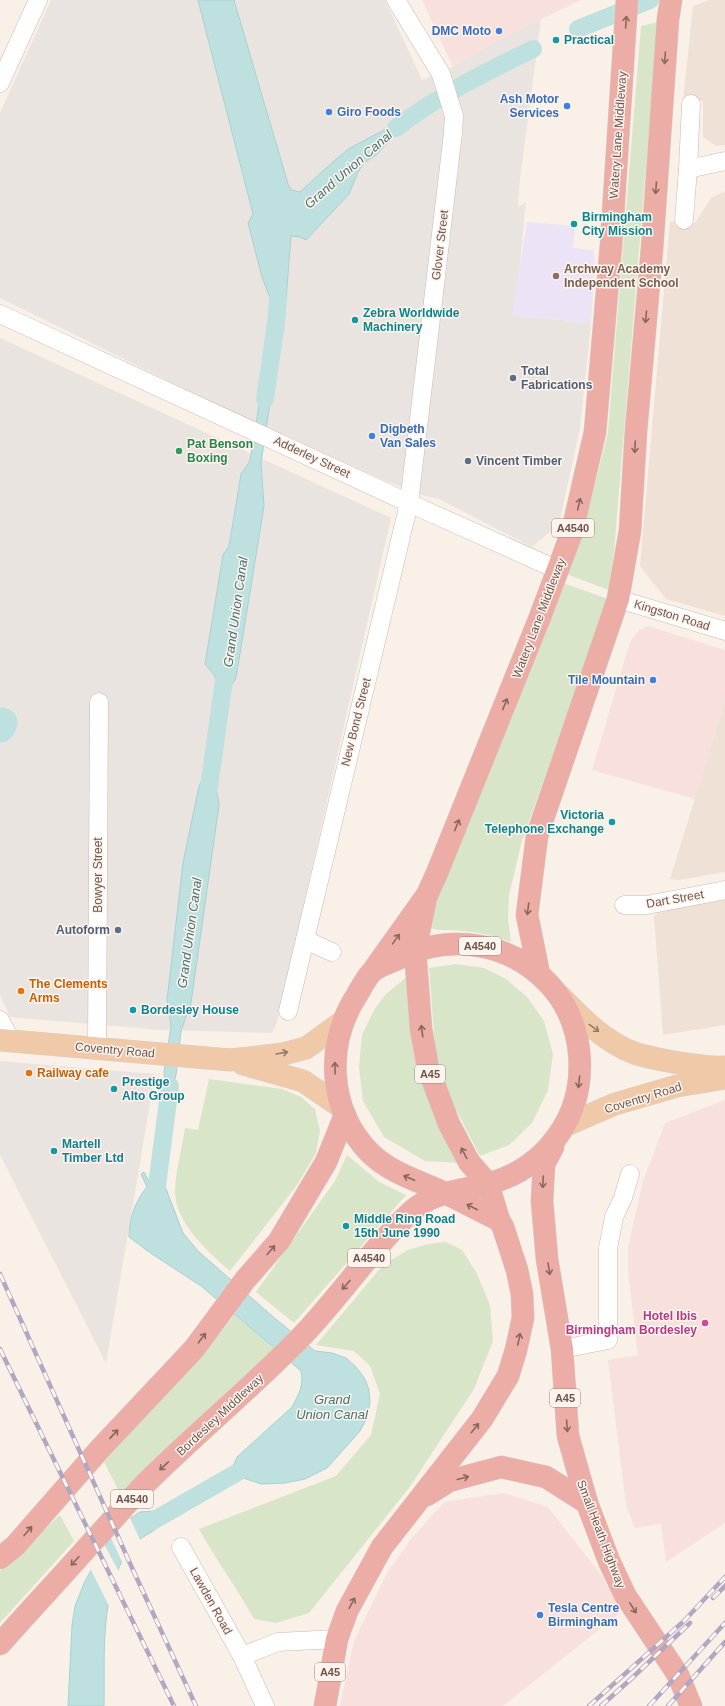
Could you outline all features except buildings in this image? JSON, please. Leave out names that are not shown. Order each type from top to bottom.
[{"type":"highway","name":"Watery Lane Middleway","points":[[373,971],[427,895],[448,848],[572,532],[595,432],[611,245],[627,0]]},
{"type":"highway","points":[[539,974],[528,915],[537,836],[618,599],[630,531],[636,431],[652,249],[669,10]]},
{"type":"highway","name":"A45","points":[[325,1706],[337,1639],[348,1611],[382,1547],[482,1419],[508,1376],[516,1350],[523,1318],[522,1294],[517,1270],[488,1184],[469,1162],[449,1124],[428,1068],[421,1029],[415,950],[427,895]]},
{"type":"highway","name":"A4540","points":[[448,944],[472,944],[508,954],[539,974],[556,992],[574,1028],[579,1048],[580,1068],[578,1088],[573,1108],[562,1130],[546,1151],[529,1165],[518,1172],[488,1184],[445,1193],[401,1175],[369,1152],[356,1136],[343,1111],[334,1073],[337,1038],[342,1022],[353,1001],[373,971],[415,950],[448,944]]},
{"type":"highway","points":[[0,1558],[15,1546],[99,1450],[194,1349],[245,1280],[279,1241],[326,1162],[343,1111]]},
{"type":"highway","name":"Small Heath Highway","points":[[562,1130],[544,1164],[542,1201],[547,1259],[562,1349],[568,1436],[587,1503],[609,1561],[625,1595],[678,1675],[691,1706]]},
{"type":"highway","points":[[445,1193],[499,1220]]},
{"type":"highway","name":"Bordesley Middleway","points":[[0,1644],[144,1486],[303,1335],[391,1232],[417,1207],[445,1193]]},
{"type":"highway","points":[[416,1502],[449,1481],[501,1467],[546,1477],[587,1503]]},
{"type":"main road","name":"Coventry Road","points":[[556,992],[588,1024],[608,1039],[633,1052],[655,1059],[709,1068],[725,1067]]},
{"type":"main road","name":"Coventry Road","points":[[230,1060],[283,1054],[306,1048],[342,1022]]},
{"type":"main road","name":"Coventry Road","points":[[6,1041],[230,1060],[303,1081],[321,1092],[343,1111]]},
{"type":"main road","name":"Coventry Road","points":[[562,1130],[615,1104],[677,1086],[725,1078]]},
{"type":"street","points":[[0,83],[38,0]]},
{"type":"street","name":"Glover Street","points":[[396,0],[441,74],[454,116],[445,209],[409,503]]},
{"type":"street","points":[[684,220],[691,104]]},
{"type":"street","points":[[688,169],[725,161]]},
{"type":"street","name":"Adderley Street","points":[[0,314],[278,441],[409,503],[558,570]]},
{"type":"street","name":"New Bond Street","points":[[288,1011],[409,503]]},
{"type":"street","name":"Kingston Road","points":[[618,599],[725,631]]},
{"type":"street","name":"Bowyer Street","points":[[97,1048],[99,702]]},
{"type":"street","name":"Dart Street","points":[[624,905],[647,905],[725,890]]},
{"type":"street","points":[[305,940],[332,952]]},
{"type":"street","points":[[0,1020],[6,1041]]},
{"type":"street","points":[[562,1349],[608,1340],[608,1248],[614,1217],[623,1198],[630,1174]]},
{"type":"street","name":"Lawden Road","points":[[181,1547],[242,1656],[265,1706]]},
{"type":"street","points":[[242,1656],[278,1642],[337,1639]]},
{"type":"shaded area","points":[[51,0],[385,0],[422,80],[453,67],[490,44],[541,19],[520,179],[518,207],[526,202],[518,283],[519,316],[591,323],[580,428],[559,524],[532,547],[439,499],[422,495],[381,479],[244,418],[0,298],[0,113]]},
{"type":"shaded area","points":[[422,0],[581,0],[490,44],[453,67]]},
{"type":"shaded area","points":[[709,0],[725,0],[725,145],[716,146],[703,137],[703,101],[683,100],[693,6]]},
{"type":"shaded area","points":[[725,191],[725,616],[666,599],[640,566],[670,221],[695,223],[711,198]]},
{"type":"shaded area","name":"Archway Academy Independent School","points":[[527,222],[575,226],[573,248],[594,250],[595,269],[591,323],[512,315]]},
{"type":"shaded area","points":[[0,338],[391,518],[277,1022],[272,1033],[159,1030],[10,1017],[0,995]]},
{"type":"shaded area","points":[[648,626],[725,650],[725,701],[695,799],[592,770],[630,642],[639,630]]},
{"type":"shaded area","points":[[725,701],[725,872],[679,880],[670,879]]},
{"type":"shaded area","points":[[725,899],[725,1025],[663,1035],[654,916],[661,910]]},
{"type":"shaded area","points":[[0,1061],[155,1074],[106,1363],[0,1155]]},
{"type":"shaded area","points":[[725,1100],[725,1523],[666,1562],[661,1524],[635,1528],[626,1505],[608,1360],[638,1355],[628,1272],[628,1247],[643,1181],[665,1123]]},
{"type":"shaded area","points":[[504,1493],[548,1507],[602,1576],[621,1612],[503,1706],[340,1706],[354,1641],[388,1571],[411,1539],[444,1502]]},
{"type":"green space","points":[[658,22],[614,552],[609,590],[566,574],[590,504],[608,432],[641,26]]},
{"type":"green space","points":[[563,583],[608,599],[521,844],[509,895],[508,918],[511,942],[480,933],[428,927],[435,895]]},
{"type":"green space","points":[[456,964],[484,968],[506,979],[527,997],[544,1021],[553,1054],[548,1090],[532,1123],[509,1145],[480,1156],[447,1092],[435,1047],[429,968]]},
{"type":"green space","points":[[407,977],[417,1056],[431,1108],[459,1163],[425,1161],[384,1137],[363,1101],[359,1067],[362,1035],[374,1010],[386,994]]},
{"type":"green space","points":[[209,1079],[282,1089],[301,1097],[315,1109],[320,1131],[316,1153],[297,1185],[230,1271],[202,1245],[194,1235],[180,1213],[176,1201],[175,1189],[185,1128],[198,1130]]},
{"type":"green space","points":[[347,1155],[379,1182],[406,1195],[294,1323],[256,1292],[335,1181]]},
{"type":"green space","points":[[446,1242],[462,1250],[476,1272],[490,1305],[493,1341],[474,1389],[409,1488],[309,1613],[276,1623],[254,1619],[199,1529],[336,1476],[371,1435],[380,1394],[370,1366],[354,1351],[316,1345],[383,1265],[408,1250],[428,1244]]},
{"type":"green space","points":[[234,1315],[274,1349],[120,1493],[104,1462],[221,1332]]},
{"type":"green space","points":[[60,1515],[74,1541],[0,1623],[0,1571]]},
{"type":"water","points":[[198,0],[234,0],[291,190],[300,192],[350,148],[418,112],[377,154],[364,163],[358,172],[349,194],[306,240],[300,237],[291,236],[286,300],[276,323],[274,308],[262,277],[248,223],[253,214]]},
{"type":"water","points":[[267,382],[271,396],[261,463],[264,506],[236,678],[220,704],[215,676],[205,664],[223,555],[229,546],[241,474],[250,461],[261,393]]},
{"type":"water","points":[[212,764],[219,805],[191,1003],[181,1031],[176,1075],[167,1109],[164,1072],[171,1026],[167,1000],[183,863],[199,786]]},
{"type":"water","name":"Grand Union Canal","points":[[158,1168],[183,1233],[198,1251],[278,1321],[315,1351],[332,1353],[346,1358],[356,1367],[365,1379],[369,1390],[370,1403],[367,1418],[360,1431],[327,1468],[305,1479],[285,1483],[261,1484],[237,1476],[223,1480],[232,1469],[237,1457],[292,1407],[299,1394],[302,1381],[301,1371],[201,1286],[129,1237],[130,1224],[136,1204],[147,1187],[141,1174],[144,1172],[150,1183]]},
{"type":"water","points":[[171,1510],[158,1527],[129,1549],[119,1567],[108,1605],[104,1645],[104,1706],[68,1706],[72,1625],[75,1606],[85,1581],[107,1543],[123,1523],[140,1512]]},
{"type":"pier","points":[[129,1516],[141,1542],[131,1549],[123,1564],[110,1536]]},
{"type":"pier","points":[[104,1544],[119,1572],[114,1584],[110,1608],[90,1568]]},
{"type":"waterway","name":"Grand Union Canal","points":[[578,29],[650,0]]},
{"type":"waterway","name":"Grand Union Canal","points":[[396,128],[429,105],[480,75],[533,49]]},
{"type":"waterway","name":"Grand Union Canal","points":[[265,399],[276,323],[278,298]]},
{"type":"waterway","name":"Grand Union Canal","points":[[209,787],[224,680]]},
{"type":"waterway","points":[[0,727],[2,723]]},
{"type":"waterway","name":"Grand Union Canal","points":[[156,1193],[170,1086]]},
{"type":"waterway","name":"Grand Union Canal","points":[[151,1522],[245,1468]]},
{"type":"railway","points":[[0,1274],[196,1706]]},
{"type":"railway","points":[[0,1349],[174,1706]]},
{"type":"railway","points":[[589,1706],[684,1621],[725,1577]]},
{"type":"railway","points":[[713,1598],[725,1586]]},
{"type":"railway","points":[[601,1706],[690,1623]]},
{"type":"railway","points":[[649,1706],[725,1623]]},
{"type":"railway","points":[[668,1706],[725,1642]]},
{"type":"place","name":"DMC Moto","points":[[499,31]]},
{"type":"place","name":"Practical","points":[[556,40]]},
{"type":"place","name":"Ash Motor Services","points":[[567,106]]},
{"type":"place","name":"Giro Foods","points":[[329,112]]},
{"type":"place","name":"Birmingham City Mission","points":[[574,224]]},
{"type":"place","name":"Archway Academy Independent School","points":[[556,276]]},
{"type":"place","name":"Zebra Worldwide Machinery","points":[[355,320]]},
{"type":"place","name":"Total Fabrications","points":[[513,378]]},
{"type":"place","name":"Digbeth Van Sales","points":[[372,436]]},
{"type":"place","name":"Pat Benson Boxing","points":[[179,451]]},
{"type":"place","name":"Vincent Timber","points":[[468,461]]},
{"type":"place","name":"Tile Mountain","points":[[653,680]]},
{"type":"place","name":"Victoria Telephone Exchange","points":[[612,822]]},
{"type":"place","name":"Autoform","points":[[118,930]]},
{"type":"place","name":"The Clements Arms","points":[[21,991]]},
{"type":"place","name":"Bordesley House","points":[[133,1010]]},
{"type":"place","name":"Railway cafe","points":[[29,1073]]},
{"type":"place","name":"Prestige Alto Group","points":[[114,1089]]},
{"type":"place","name":"Martell Timber Ltd","points":[[54,1151]]},
{"type":"place","name":"Middle Ring Road 15th June 1990","points":[[346,1226]]},
{"type":"place","name":"Hotel Ibis Birmingham Bordesley","points":[[705,1323]]},
{"type":"place","name":"Tesla Centre Birmingham","points":[[540,1615]]}]
